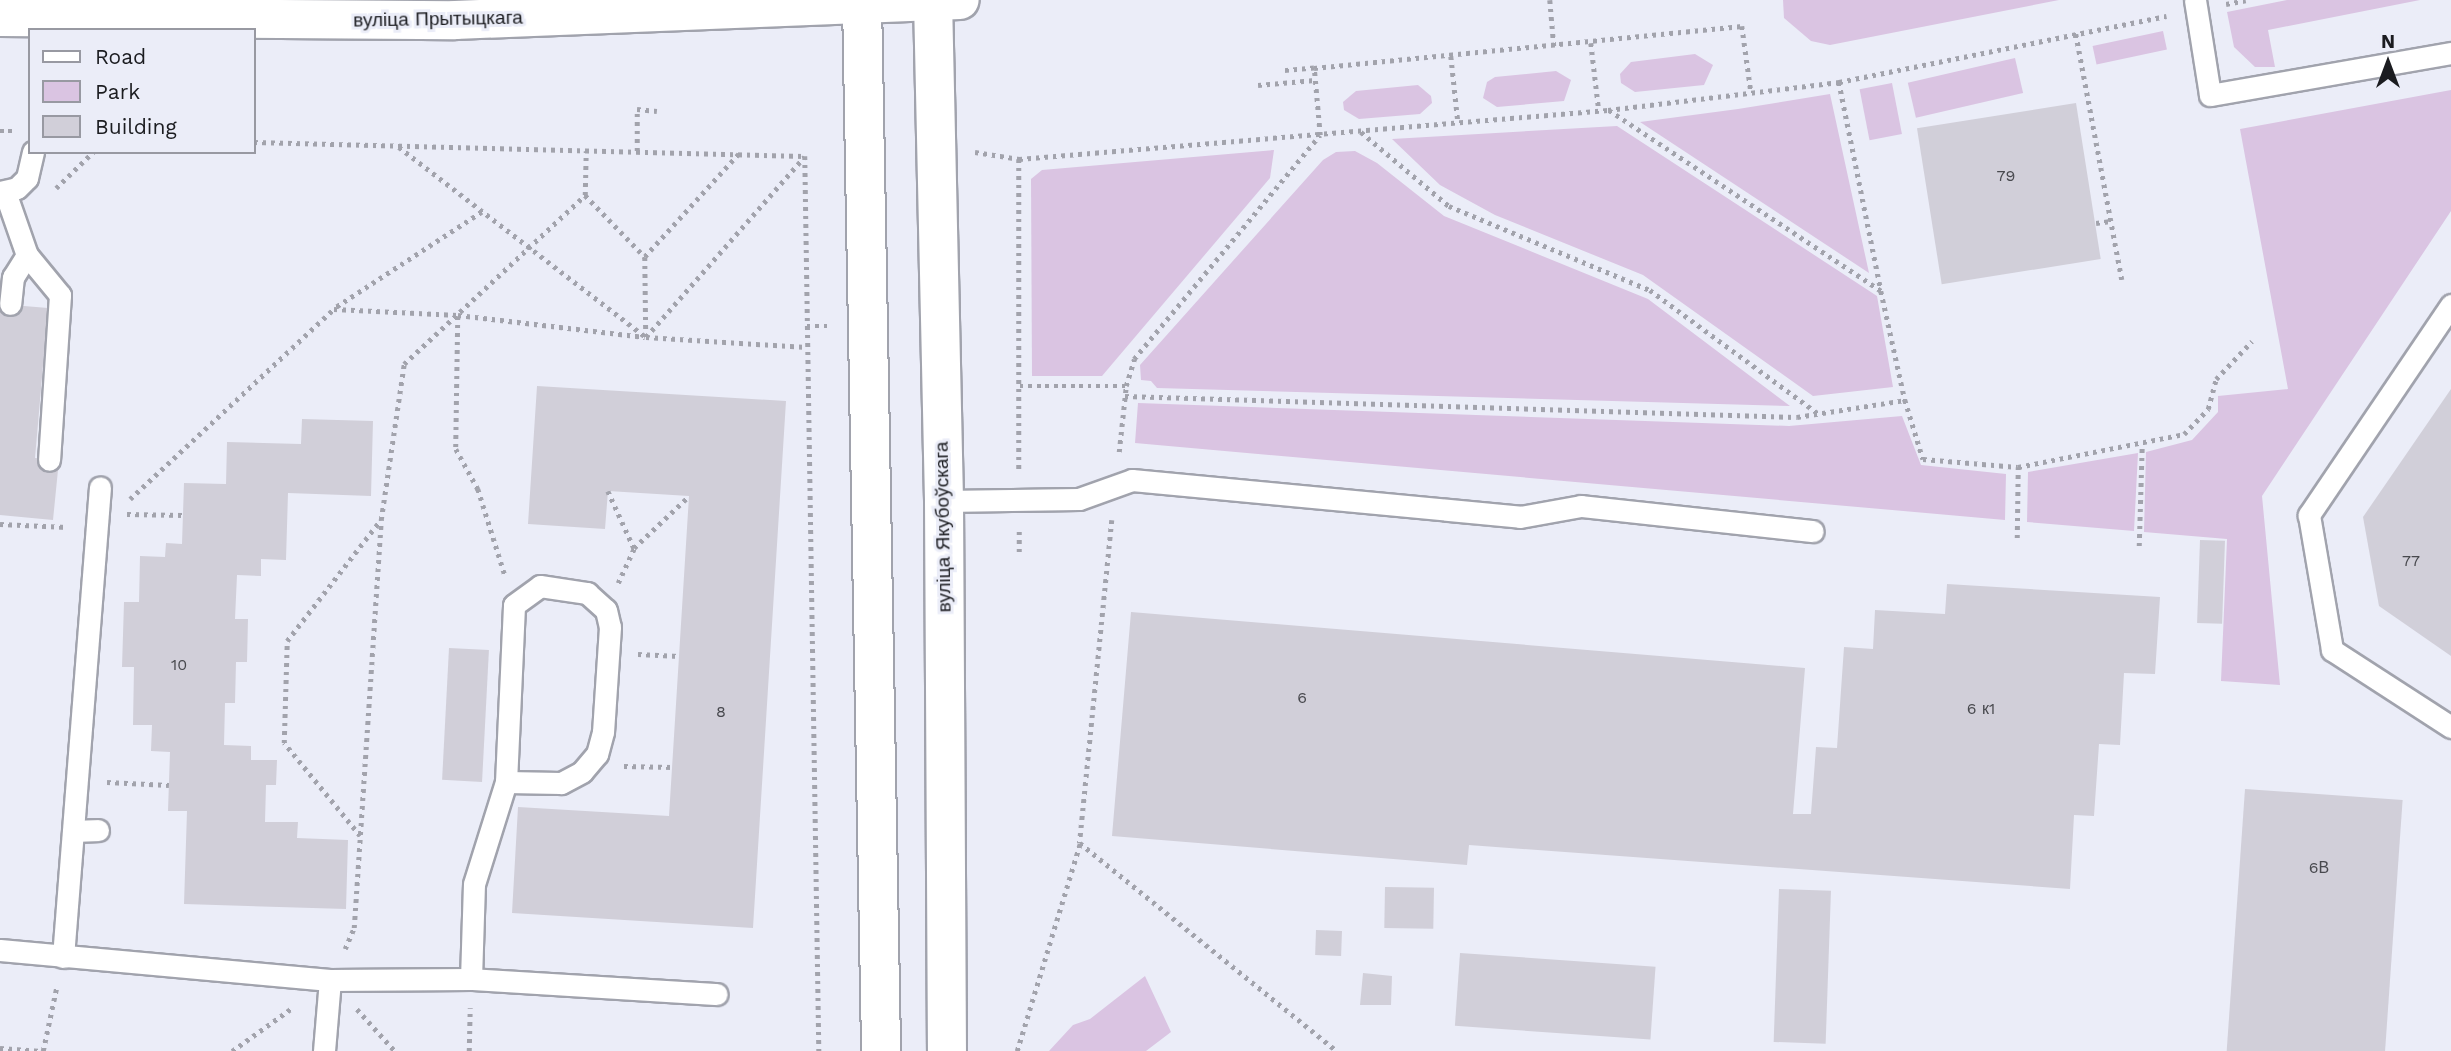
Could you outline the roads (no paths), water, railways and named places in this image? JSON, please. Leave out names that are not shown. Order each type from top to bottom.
[{"type":"main road","name":"вуліца Прытыцкага","points":[[0,17],[41,24],[455,20],[942,1]]},
{"type":"main road","name":"вуліца Якубоўскага","points":[[942,1],[947,1051]]},
{"type":"main road","points":[[862,4],[881,1051]]},
{"type":"lane","points":[[2196,5],[2210,95],[2451,53]]},
{"type":"lane","points":[[33,154],[27,178],[3,192],[27,255],[60,295],[49,460]]},
{"type":"lane","points":[[10,304],[13,277],[27,255]]},
{"type":"lane","points":[[2451,305],[2309,515],[2332,650],[2451,727]]},
{"type":"lane","points":[[944,501],[1079,499],[1132,480],[1520,517],[1581,506],[1813,531]]},
{"type":"lane","points":[[62,957],[104,514],[100,487]]},
{"type":"lane","points":[[471,979],[474,884],[506,782],[514,605],[540,586],[587,593],[606,610],[608,653],[603,732],[588,765],[561,783],[506,782]]},
{"type":"lane","points":[[75,831],[98,830]]},
{"type":"lane","points":[[0,950],[330,980],[471,979],[717,994]]},
{"type":"lane","points":[[324,1051],[330,980]]}]
